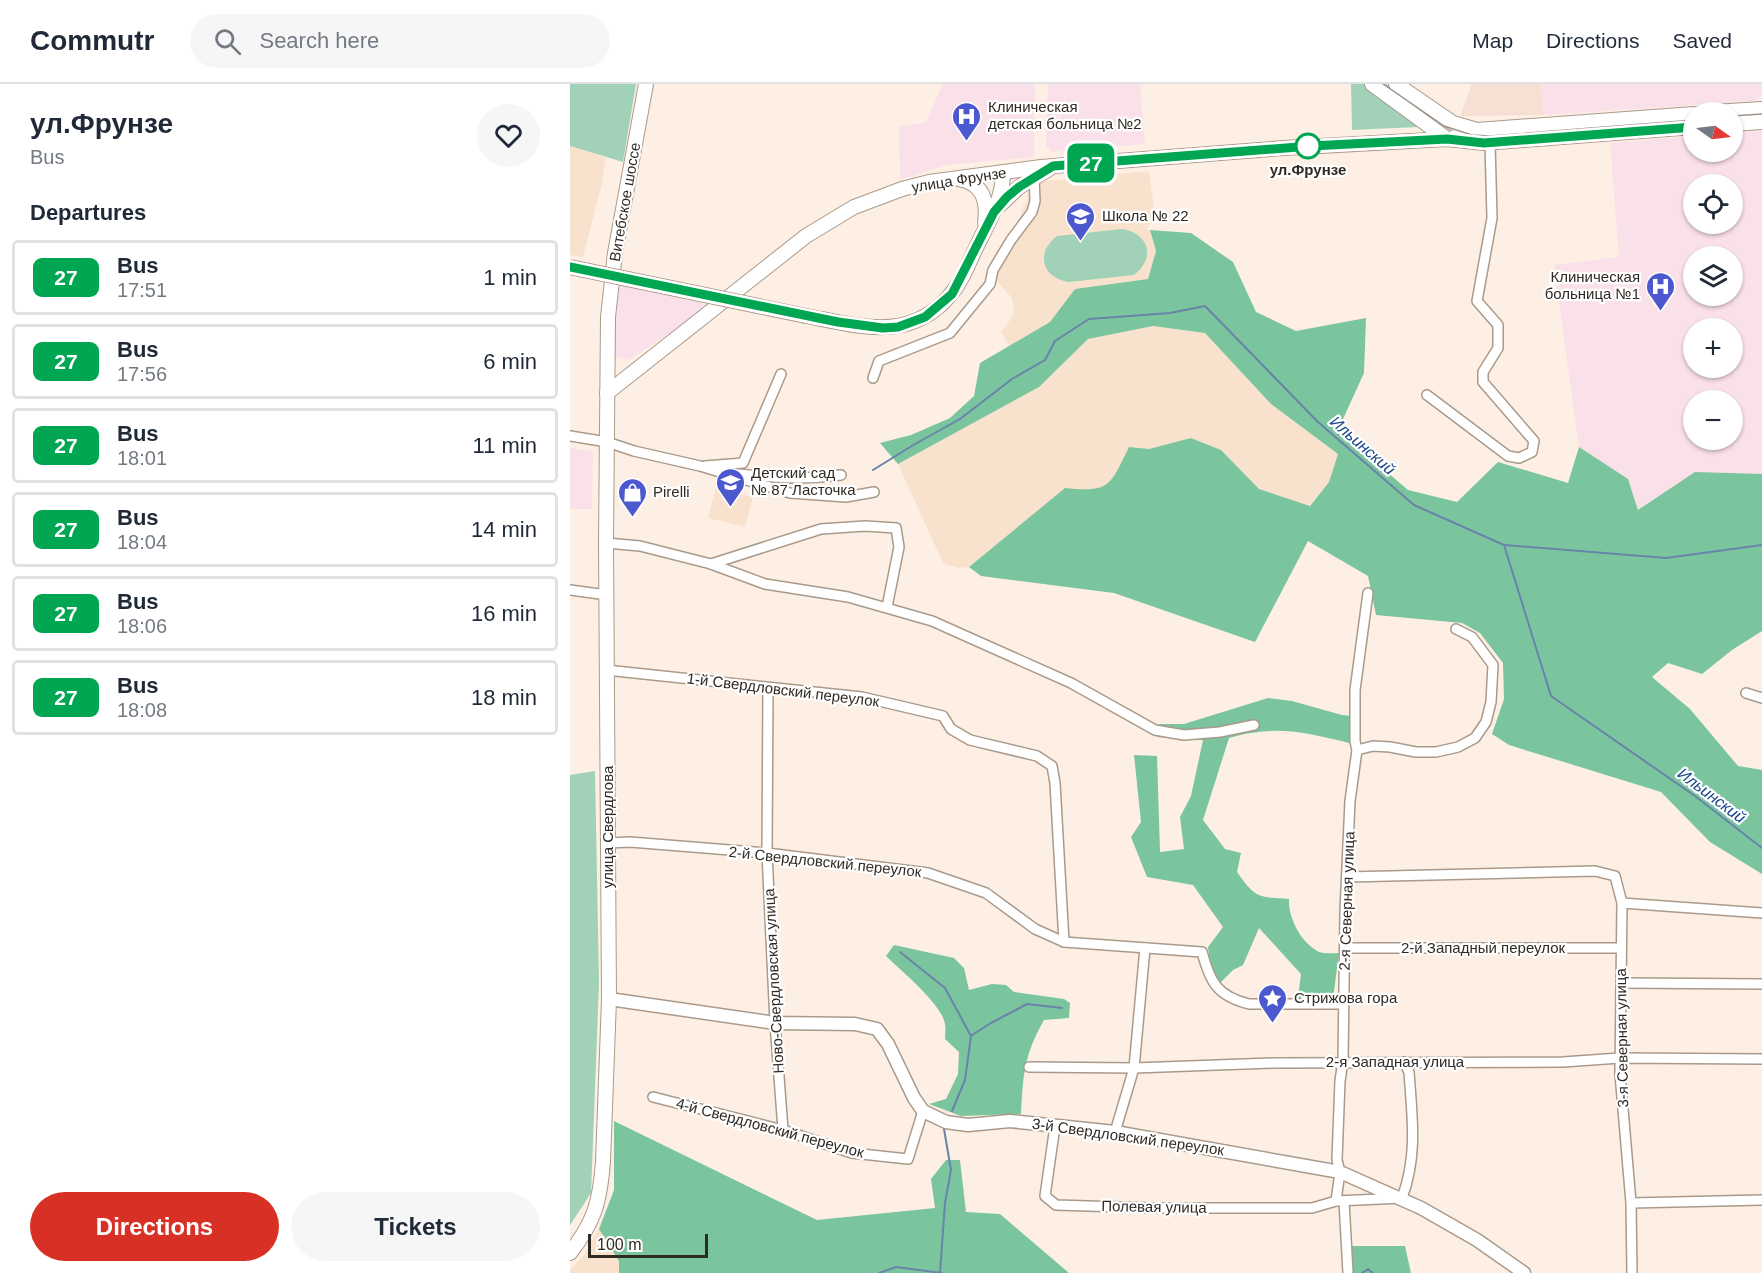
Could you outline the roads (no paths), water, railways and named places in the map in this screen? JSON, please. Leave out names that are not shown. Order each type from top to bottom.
[{"type":"main road","name":"Витебское шоссе","points":[[607,393],[610,290],[646,84]]},
{"type":"main road","points":[[1372,84],[1447,139]]},
{"type":"main road","points":[[1396,84],[1453,123],[1477,130]]},
{"type":"main road","points":[[1743,110],[1762,109]]},
{"type":"main road","name":"улица Фрунзе","points":[[1447,139],[1477,130],[1683,115]]},
{"type":"main road","points":[[1743,123],[1762,122]]},
{"type":"main road","name":"улица Фрунзе","points":[[607,393],[806,236],[854,207],[902,189],[954,178],[1053,166],[1284,148],[1447,139],[1490,143],[1683,128]]},
{"type":"main road","points":[[994,212],[1007,197],[1053,166]]},
{"type":"main road","points":[[570,267],[806,316],[883,328],[898,327],[925,317],[952,294],[994,212],[1003,184],[1003,173]]},
{"type":"main road","points":[[954,178],[973,183],[981,191],[986,204],[984,231]]},
{"type":"main road","name":"улица Свердлова","points":[[570,1253],[588,1226],[599,1201],[601,1188],[609,999],[606,670],[607,393]]},
{"type":"main road","points":[[609,999],[775,1023],[855,1024],[877,1029],[888,1044],[914,1098],[923,1111]]},
{"type":"main road","name":"3-й Свердловский переулок","points":[[923,1111],[946,1122],[968,1125],[1010,1121],[1115,1132],[1340,1172]]},
{"type":"main road","points":[[1340,1172],[1402,1198],[1477,1240],[1524,1273]]},
{"type":"street","points":[[1427,395],[1508,456],[1519,458],[1532,452],[1534,441],[1483,382],[1483,372],[1498,348],[1498,325],[1477,301],[1492,218],[1490,143]]},
{"type":"street","points":[[873,378],[879,361],[950,333],[970,309],[990,284],[993,270],[1011,240],[1032,212],[1035,201],[1034,177]]},
{"type":"street","points":[[700,466],[743,463],[781,374]]},
{"type":"street","points":[[570,436],[607,442],[634,451],[700,466],[790,493],[846,497],[874,492]]},
{"type":"street","points":[[713,471],[789,479],[841,475]]},
{"type":"street","points":[[711,564],[821,529],[865,526],[896,528],[899,547],[887,607]]},
{"type":"street","points":[[606,543],[640,546],[711,564],[765,584],[848,597],[932,621],[1071,683],[1155,730],[1184,735],[1220,732],[1254,725]]},
{"type":"street","points":[[570,590],[607,595]]},
{"type":"street","name":"2-я Северная улица","points":[[1348,1273],[1340,1201],[1340,1172],[1337,1160],[1350,801],[1357,750],[1354,741],[1355,690],[1368,593]]},
{"type":"street","points":[[1357,750],[1373,746],[1416,752],[1436,752],[1458,747],[1475,738],[1486,722],[1489,712],[1493,665],[1472,637],[1456,629]]},
{"type":"street","name":"1-й Свердловский переулок","points":[[606,670],[862,697],[943,716],[951,729],[970,740],[1037,756],[1052,766],[1064,942]]},
{"type":"street","name":"Ново-Свердловская улица","points":[[768,688],[767,853],[775,1023],[783,1130]]},
{"type":"street","points":[[1746,693],[1762,698]]},
{"type":"street","name":"2-й Свердловский переулок","points":[[608,843],[630,842],[767,853],[928,873],[986,893],[1035,929],[1064,942],[1202,952],[1209,976],[1222,994],[1236,1001],[1248,1004],[1344,1004]]},
{"type":"street","name":"3-я Северная улица","points":[[1347,877],[1595,871],[1615,876],[1622,903],[1620,1074],[1631,1203],[1632,1273]]},
{"type":"street","points":[[1622,903],[1762,913]]},
{"type":"street","points":[[1115,1132],[1134,1068],[1145,948]]},
{"type":"street","name":"2-й Западный переулок","points":[[1345,948],[1621,948]]},
{"type":"street","points":[[1622,982],[1762,984]]},
{"type":"street","name":"2-я Западная улица","points":[[1029,1067],[1134,1068],[1342,1062],[1563,1062],[1620,1058],[1762,1059]]},
{"type":"street","points":[[1340,1201],[1402,1198],[1407,1185],[1414,1142],[1409,1072],[1404,1062]]},
{"type":"street","name":"4-й Свердловский переулок","points":[[653,1097],[783,1130],[852,1153],[908,1159],[923,1111]]},
{"type":"street","name":"Полевая улица","points":[[1055,1126],[1045,1196],[1056,1205],[1153,1208],[1312,1208],[1340,1201]]},
{"type":"street","points":[[1631,1203],[1762,1200]]},
{"type":"waterway","name":"Ильинский","points":[[873,470],[960,419],[1012,379],[1045,360],[1055,341],[1089,319],[1170,313],[1205,306],[1318,422],[1414,505],[1504,545],[1551,696],[1695,796],[1762,848]]},
{"type":"waterway","points":[[1505,545],[1666,558],[1762,545]]},
{"type":"waterway","points":[[900,952],[945,988],[971,1036],[965,1080],[952,1111]]},
{"type":"waterway","points":[[972,1035],[1027,1004],[1062,1008]]},
{"type":"waterway","points":[[940,1273],[945,1203],[951,1170],[944,1129]]},
{"type":"waterway","points":[[879,1273],[896,1267],[942,1273]]},
{"type":"waterway","points":[[1362,1273],[1368,1269],[1373,1273]]},
{"type":"tram line","points":[[1383,84],[1444,126],[1472,135],[1490,136],[1683,121]]},
{"type":"tram line","points":[[1743,115],[1762,114]]},
{"type":"place","name":"Клиническая детская больница №2","points":[[967,142]]},
{"type":"place","name":"ул.Фрунзе","points":[[1308,146]]},
{"type":"place","name":"Школа № 22","points":[[1081,242]]},
{"type":"place","name":"Клиническая больница №1","points":[[1661,312]]},
{"type":"place","name":"Детский сад № 87 Ласточка","points":[[730,508]]},
{"type":"place","name":"Pirelli","points":[[632,518]]},
{"type":"place","name":"Стрижова гора","points":[[1273,1024]]}]
